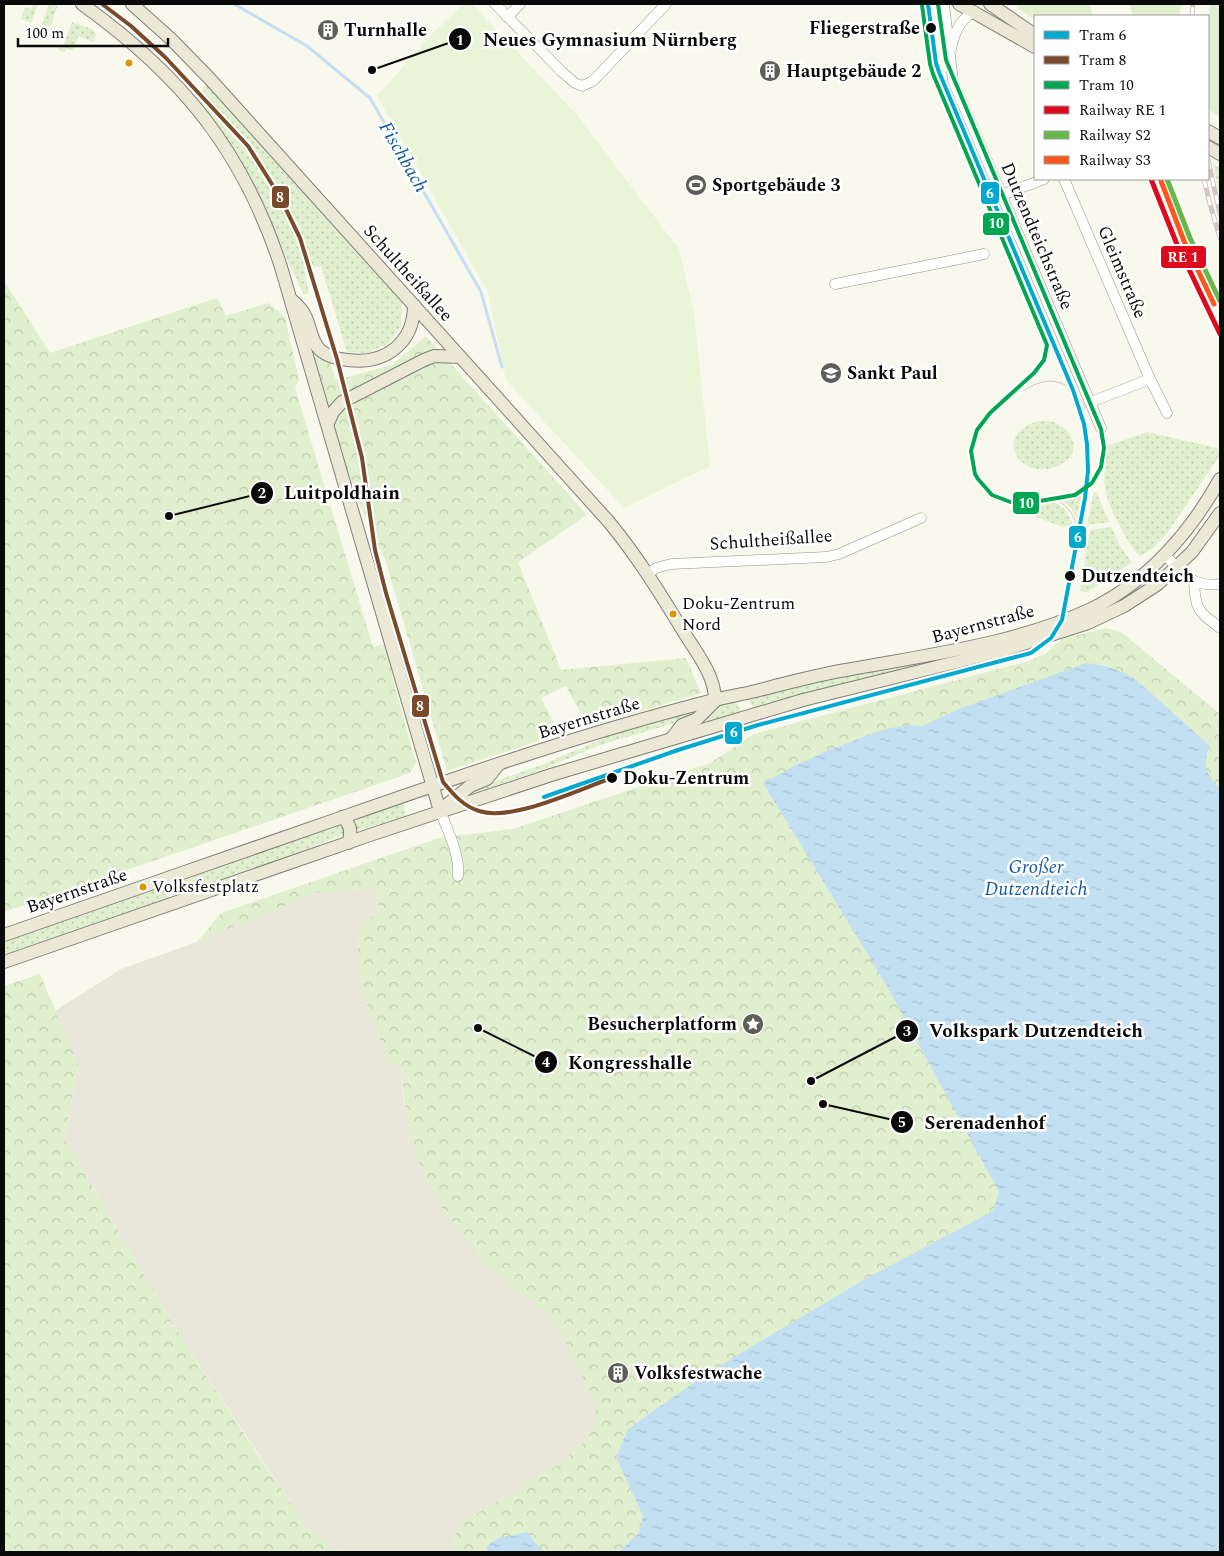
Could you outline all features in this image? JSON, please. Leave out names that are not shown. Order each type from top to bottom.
[{"type":"main road","points":[[82,4],[112,25],[147,55],[178,86],[208,121],[231,154],[258,205],[273,240],[291,299],[440,812],[470,786],[486,779],[499,764]]},
{"type":"main road","name":"Schultheißallee","points":[[132,4],[172,39],[210,79],[608,522],[648,574],[707,672],[715,690],[715,700]]},
{"type":"main road","points":[[959,4],[1034,46]]},
{"type":"main road","points":[[990,4],[1034,34]]},
{"type":"main road","points":[[1209,132],[1220,138]]},
{"type":"main road","points":[[1209,148],[1220,154]]},
{"type":"main road","points":[[291,299],[304,312],[312,336],[320,350],[332,357],[356,361],[384,356],[396,348],[412,324],[414,305]]},
{"type":"main road","points":[[328,423],[333,412],[342,402],[412,366],[434,356],[460,357]]},
{"type":"main road","name":"Bayernstraße","points":[[4,935],[559,744],[715,700],[834,672],[948,652],[1008,637],[1062,620],[1091,609],[1118,594],[1148,572],[1165,555],[1194,519],[1220,479]]},
{"type":"main road","name":"Bayernstraße","points":[[4,962],[551,775],[803,700],[919,672],[1061,633],[1124,606],[1155,586],[1177,568],[1197,546],[1220,513]]},
{"type":"main road","points":[[671,739],[682,725],[697,719],[715,700]]},
{"type":"main road","points":[[342,818],[348,822],[350,827],[348,843]]},
{"type":"street","points":[[495,4],[562,72],[575,83],[582,86],[593,81],[666,4]]},
{"type":"street","points":[[507,17],[520,4]]},
{"type":"street","name":"Dutzendteichstraße","points":[[944,4],[953,81],[1101,428]]},
{"type":"street","name":"Dutzendteichstraße","points":[[949,54],[958,27],[964,18],[974,11]]},
{"type":"street","points":[[1002,195],[1041,180]]},
{"type":"street","name":"Gleimstraße","points":[[1064,180],[1150,379],[1167,413]]},
{"type":"street","points":[[834,284],[984,254]]},
{"type":"street","points":[[1091,402],[1150,379]]},
{"type":"street","name":"Schultheißallee","points":[[648,574],[656,568],[671,564],[826,557],[839,554],[921,518]]},
{"type":"street","points":[[1165,555],[1177,568],[1194,581],[1202,584],[1220,584]]},
{"type":"street","points":[[1194,581],[1198,609],[1201,614],[1220,628]]},
{"type":"street","points":[[440,812],[457,859],[458,876]]},
{"type":"green space","points":[[33,4],[38,4],[31,23],[21,19],[25,7],[31,9]]},
{"type":"green space","points":[[49,4],[58,5],[50,27],[42,25]]},
{"type":"green space","points":[[464,4],[472,4],[577,115],[679,249],[694,313],[710,466],[624,508],[506,380],[488,292],[377,96],[431,35]]},
{"type":"green space","points":[[1013,4],[1089,4],[1093,15],[1034,15],[1034,19]]},
{"type":"green space","points":[[1129,4],[1181,4],[1179,15],[1133,15]]},
{"type":"green space","points":[[1210,4],[1220,4],[1220,117],[1209,110]]},
{"type":"green space","points":[[72,22],[92,29],[96,35],[93,42],[78,36],[73,51],[66,48],[65,52],[58,50],[59,46],[63,47]]},
{"type":"green space","points":[[206,84],[402,303],[401,326],[389,343],[368,353],[347,352],[321,266],[304,270],[309,294],[304,295],[241,163],[196,98]]},
{"type":"green space","points":[[1213,163],[1220,169],[1220,198]]},
{"type":"green space","points":[[4,281],[50,353],[217,298],[226,316],[268,303],[285,317],[299,380],[295,388],[373,647],[386,644],[394,684],[416,763],[410,773],[4,912]]},
{"type":"green space","points":[[426,336],[587,515],[518,562],[561,670],[686,658],[701,693],[588,727],[566,686],[541,698],[553,721],[545,739],[447,771],[385,559],[350,484],[310,354],[330,363],[336,380],[392,365]]},
{"type":"green space","points":[[1037,421],[1056,423],[1066,430],[1072,439],[1073,450],[1071,455],[1067,460],[1053,468],[1039,469],[1028,466],[1019,459],[1014,450],[1015,439],[1022,429]]},
{"type":"green space","points":[[1147,432],[1217,448],[1220,453],[1168,532],[1155,547],[1141,556],[1125,536],[1114,514],[1106,494],[1104,473],[1107,446]]},
{"type":"green space","points":[[1094,492],[1096,492],[1109,522],[1087,525]]},
{"type":"green space","points":[[1082,495],[1078,520],[1071,508],[1062,500]]},
{"type":"green space","points":[[1054,502],[1066,512],[1073,526],[1061,526],[1022,512]]},
{"type":"green space","points":[[1112,527],[1119,545],[1131,563],[1087,592],[1080,591],[1090,530]]},
{"type":"green space","points":[[1106,628],[1121,632],[1220,714],[1220,1552],[449,1552],[454,1537],[463,1522],[559,1464],[585,1442],[497,1274],[461,1234],[430,1189],[422,1173],[410,1134],[401,1065],[391,1065],[370,1016],[365,998],[357,943],[361,928],[379,910],[376,888],[316,893],[197,942],[221,913],[439,838],[513,829],[710,763],[754,734],[1028,661],[1045,654],[1062,639]]},
{"type":"green space","points":[[980,650],[754,709],[747,697],[820,679],[912,665]]},
{"type":"green space","points":[[734,699],[742,712],[706,722],[705,720],[714,704]]},
{"type":"green space","points":[[694,711],[693,715],[688,719],[600,745],[544,769],[469,794],[473,789],[544,764],[613,734]]},
{"type":"green space","points":[[403,802],[407,817],[344,834],[271,865],[180,895],[175,881]]},
{"type":"green space","points":[[163,885],[168,899],[4,956],[4,940]]},
{"type":"green space","points":[[40,974],[79,1066],[64,1138],[179,1334],[252,1446],[308,1528],[329,1545],[344,1552],[4,1552],[4,986]]},
{"type":"shaded area","name":"Volksfestplatz","points":[[376,888],[379,910],[361,928],[357,943],[365,998],[370,1016],[391,1064],[401,1065],[403,1097],[417,1157],[427,1182],[440,1205],[480,1256],[497,1274],[549,1315],[560,1330],[597,1405],[595,1426],[585,1442],[559,1464],[463,1522],[454,1537],[449,1552],[344,1552],[329,1545],[308,1529],[179,1334],[64,1138],[79,1066],[55,1011],[121,969],[197,942],[316,893]]},
{"type":"water","name":"Großer Dutzendteich","points":[[1086,663],[1111,668],[1134,678],[1209,745],[1206,759],[1208,774],[1220,789],[1220,1552],[619,1552],[639,1533],[643,1516],[616,1457],[628,1429],[706,1374],[865,1279],[993,1211],[999,1192],[887,986],[763,783],[829,750],[885,729],[908,725],[922,726],[959,709]]},
{"type":"water","points":[[527,1532],[543,1552],[487,1552],[487,1546],[498,1538]]},
{"type":"waterway","name":"Fischbach","points":[[234,4],[307,46],[370,98],[481,292],[502,367]]},
{"type":"tram line","name":"8","points":[[102,4],[131,26],[165,57],[248,146],[280,197],[300,238],[337,359],[362,458],[375,550],[386,593],[443,782],[463,803],[479,811],[493,813],[509,812],[546,803],[612,778]]},
{"type":"tram line","name":"6","points":[[544,797],[678,750],[758,725],[1031,653],[1051,638],[1062,620],[1085,498],[1088,471],[1084,424],[1073,390],[939,72],[936,63],[928,4]]},
{"type":"tram line","name":"10","points":[[922,5],[933,74],[1047,345],[1044,360],[1034,373],[990,413],[977,430],[971,451],[975,474],[992,495],[1013,503],[1028,503],[1075,495],[1092,483],[1101,467],[1104,448],[1101,429],[946,60],[938,4]]},
{"type":"tram line","points":[[1025,390],[1043,382],[1059,382],[1073,391],[1085,407]]},
{"type":"tram line","points":[[1038,496],[1055,499],[1067,508],[1076,521],[1078,538]]},
{"type":"railway","points":[[1192,15],[1193,4]]},
{"type":"railway","points":[[1209,164],[1220,214]]},
{"type":"railway","points":[[1204,180],[1220,238]]},
{"type":"transit line","points":[[1151,180],[1176,242],[1220,334]]},
{"type":"rail line","name":"S2","points":[[1167,180],[1190,238],[1220,301]]},
{"type":"rail line","name":"S3","points":[[1161,181],[1184,241],[1214,304]]},
{"type":"place","name":"Fliegerstraße","points":[[931,28]]},
{"type":"place","name":"Turnhalle","points":[[328,30]]},
{"type":"place","name":"Neues Gymnasium Nürnberg","points":[[372,70]]},
{"type":"place","name":"Hauptgebäude 2","points":[[770,71]]},
{"type":"place","name":"Sportgebäude 3","points":[[696,185]]},
{"type":"place","name":"Sankt Paul","points":[[831,373]]},
{"type":"place","name":"Luitpoldhain","points":[[169,516]]},
{"type":"place","name":"Dutzendteich","points":[[1070,576]]},
{"type":"place","name":"Doku-Zentrum Nord","points":[[673,614]]},
{"type":"place","name":"Doku-Zentrum","points":[[612,778]]},
{"type":"place","name":"Volksfestplatz","points":[[143,887]]},
{"type":"place","name":"Besucherplatform","points":[[753,1024]]},
{"type":"place","name":"Kongresshalle","points":[[478,1028]]},
{"type":"place","name":"Volkspark Dutzendteich","points":[[811,1081]]},
{"type":"place","name":"Serenadenhof","points":[[823,1104]]},
{"type":"place","name":"Volksfestwache","points":[[618,1373]]}]
